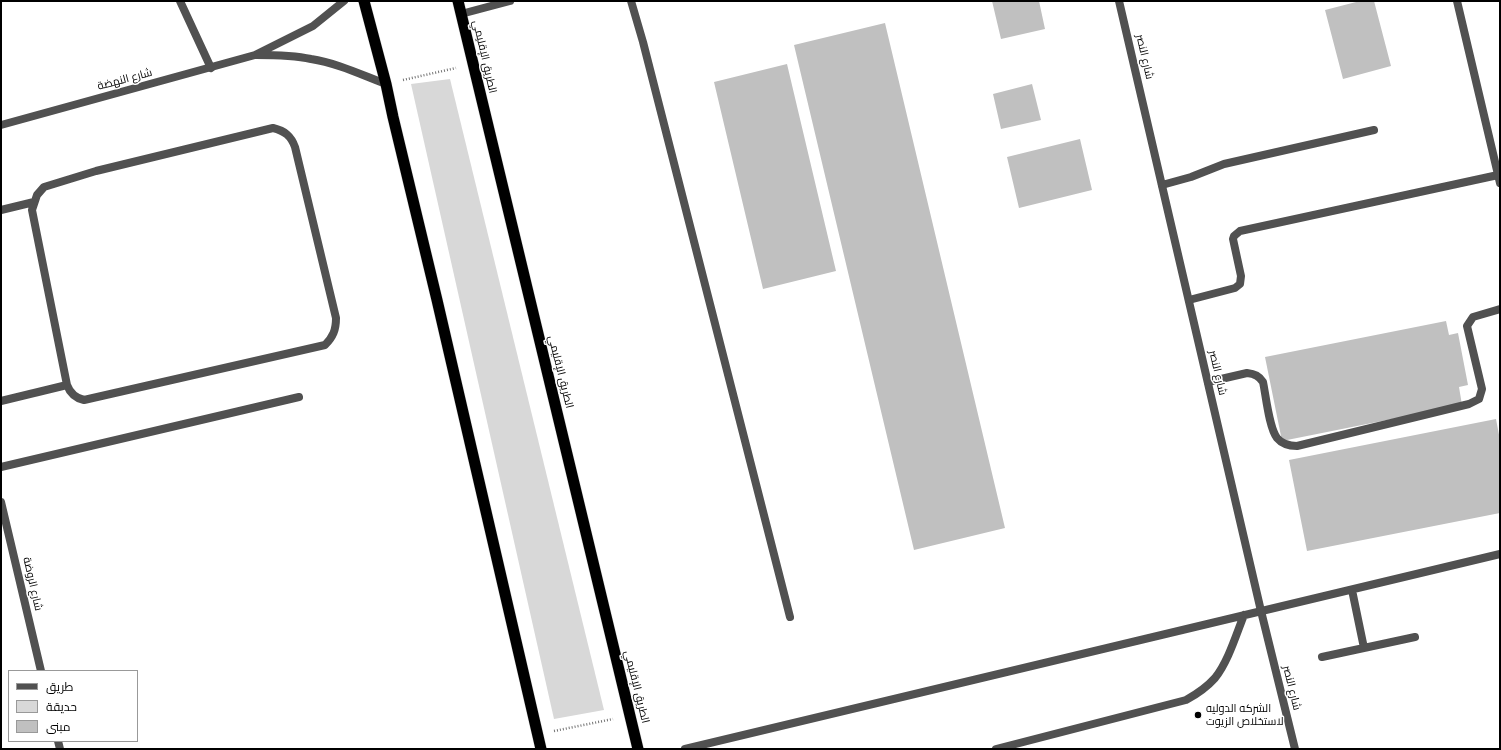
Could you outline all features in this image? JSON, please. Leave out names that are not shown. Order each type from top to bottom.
[{"type":"highway","points":[[364,1],[386,84],[541,749]]},
{"type":"highway","name":"الطريق الإقليمي","points":[[458,1],[638,749]]},
{"type":"street","points":[[180,1],[211,68]]},
{"type":"street","name":"شارع النهضة","points":[[1,125],[255,55],[312,26],[344,1]]},
{"type":"street","points":[[461,14],[510,1]]},
{"type":"street","points":[[631,1],[643,42],[790,617]]},
{"type":"street","name":"شارع النصر","points":[[1119,1],[1260,611],[1295,749]]},
{"type":"street","points":[[1189,300],[1235,288],[1240,284],[1241,276],[1233,239],[1234,236],[1240,231],[1499,179],[1457,1]]},
{"type":"street","name":"شارع النهضة","points":[[255,55],[310,58],[330,63],[386,84]]},
{"type":"street","points":[[268,129],[279,130],[289,136],[294,147],[336,318],[334,334],[325,345],[84,400],[73,395],[67,385],[32,210],[37,195],[44,187],[96,171],[268,129]]},
{"type":"street","points":[[1162,185],[1191,177],[1224,164],[1374,130]]},
{"type":"street","points":[[1,210],[34,202]]},
{"type":"street","points":[[1208,382],[1247,373],[1253,373],[1259,377],[1263,382],[1272,429],[1280,441],[1288,446],[1297,446],[1469,404],[1479,399],[1482,389],[1467,326],[1473,317],[1500,309]]},
{"type":"street","points":[[1,401],[67,385]]},
{"type":"street","points":[[1,467],[299,397]]},
{"type":"street","name":"شارع الروضة","points":[[1,502],[41,670]]},
{"type":"street","points":[[685,749],[697,748],[1500,554]]},
{"type":"street","points":[[1352,590],[1364,648]]},
{"type":"street","points":[[996,749],[1186,700],[1202,690],[1216,677],[1225,661],[1244,616]]},
{"type":"street","points":[[1322,658],[1415,637]]},
{"type":"path","points":[[386,84],[472,64]]},
{"type":"path","points":[[538,735],[630,716]]},
{"type":"green space","points":[[450,79],[604,710],[554,719],[411,84]]},
{"type":"building","points":[[992,1],[1039,1],[1045,29],[1001,39]]},
{"type":"building","points":[[1360,1],[1374,1],[1391,66],[1343,79],[1325,10]]},
{"type":"building","points":[[885,23],[1005,528],[914,550],[794,45]]},
{"type":"building","points":[[787,64],[836,271],[763,289],[714,82]]},
{"type":"building","points":[[1032,84],[1041,120],[1001,129],[993,94]]},
{"type":"building","points":[[1080,139],[1092,190],[1019,208],[1007,157]]},
{"type":"building","points":[[1446,321],[1449,335],[1458,333],[1468,385],[1459,387],[1462,405],[1282,441],[1265,357]]},
{"type":"building","points":[[1496,419],[1500,440],[1500,513],[1307,551],[1289,460]]},
{"type":"place","name":"الشركه الدوليه لاستخلاص الزيوت","points":[[1198,715]]}]
